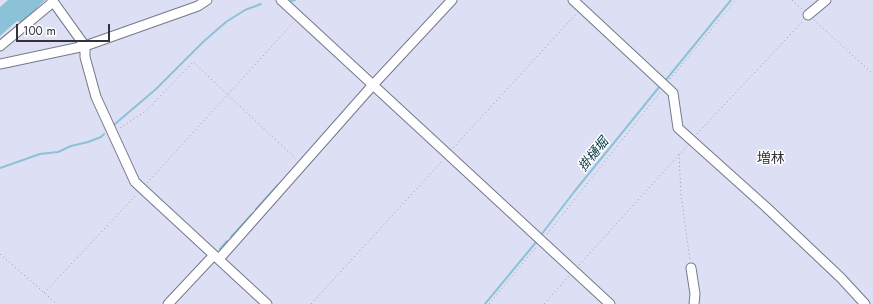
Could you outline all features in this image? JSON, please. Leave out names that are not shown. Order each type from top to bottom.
[{"type":"street","points":[[0,64],[86,46],[198,6],[207,0]]},
{"type":"street","points":[[281,0],[372,86],[449,154],[610,304]]},
{"type":"street","points":[[168,304],[216,257],[302,165],[372,86],[452,0]]},
{"type":"street","points":[[573,0],[673,93],[678,128],[771,212],[841,278],[865,304]]},
{"type":"street","points":[[808,15],[826,0]]},
{"type":"street","points":[[0,46],[53,1],[86,46],[85,57],[96,97],[135,182],[267,304]]},
{"type":"street","points":[[692,268],[695,294],[694,304]]},
{"type":"path","points":[[489,304],[664,84],[736,0]]},
{"type":"path","points":[[792,0],[873,74]]},
{"type":"path","points":[[544,304],[679,154],[808,15]]},
{"type":"path","points":[[44,292],[228,95],[299,16]]},
{"type":"path","points":[[113,133],[146,111],[192,62],[302,165]]},
{"type":"path","points":[[679,154],[681,195],[692,268]]},
{"type":"path","points":[[0,254],[57,304]]},
{"type":"water","points":[[8,0],[45,0],[22,23],[17,21],[0,36],[0,7]]},
{"type":"waterway","points":[[291,1],[295,0]]},
{"type":"waterway","name":"掛樋堀","points":[[665,81],[731,0]]},
{"type":"waterway","points":[[115,124],[156,89],[203,42],[226,22],[245,10],[261,4]]},
{"type":"waterway","name":"掛樋堀","points":[[541,235],[660,86]]},
{"type":"waterway","points":[[0,168],[40,154],[58,152],[71,146],[101,137],[104,134]]},
{"type":"waterway","points":[[256,209],[278,185]]},
{"type":"waterway","points":[[231,237],[252,214]]},
{"type":"waterway","points":[[220,249],[227,241]]},
{"type":"waterway","name":"掛樋堀","points":[[485,304],[537,241]]},
{"type":"district","name":"増林","points":[[771,160]]}]
